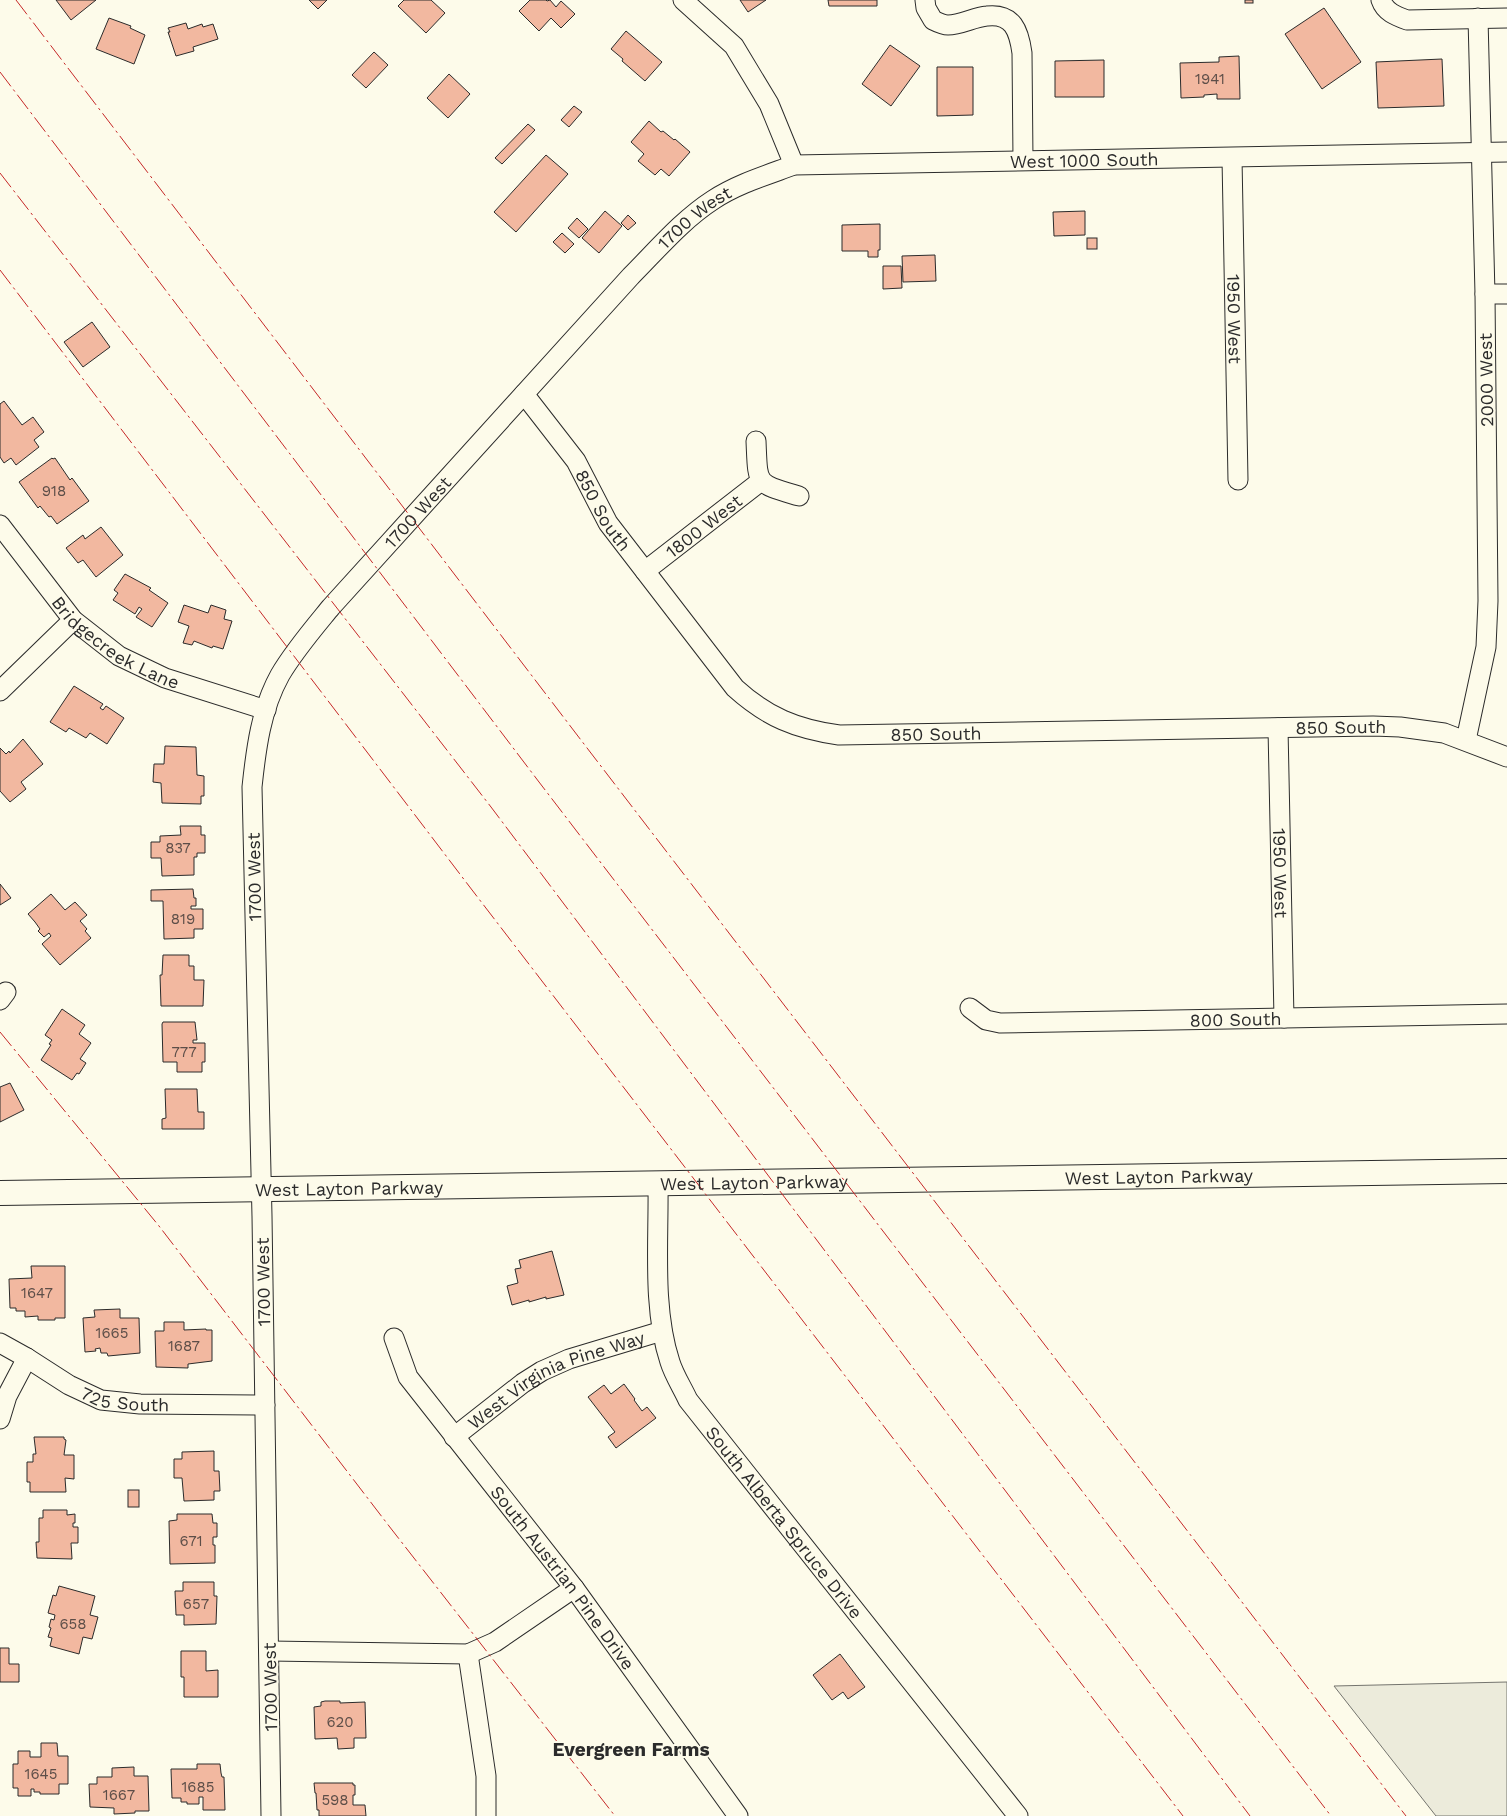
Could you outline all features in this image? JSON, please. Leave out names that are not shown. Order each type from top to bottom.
[{"type":"main road","name":"West Layton Parkway","points":[[0,1193],[1507,1172]]},
{"type":"street","points":[[683,0],[734,46],[769,104],[794,165]]},
{"type":"street","points":[[925,0],[926,8],[933,20],[947,25],[987,16],[1004,18],[1014,25],[1020,37],[1022,53],[1023,160]]},
{"type":"street","points":[[1384,5],[1396,16],[1407,20],[1507,18]]},
{"type":"street","name":"2000 West","points":[[1466,740],[1486,647],[1488,602],[1485,294],[1478,18]]},
{"type":"street","name":"West 1000 South","points":[[794,165],[1507,152]]},
{"type":"street","name":"1950 West","points":[[1232,158],[1238,480]]},
{"type":"street","name":"1700 West","points":[[271,1816],[266,1404],[252,787],[257,744],[266,710],[279,676],[296,650],[330,607],[631,276],[682,225],[712,200],[750,181],[794,165]]},
{"type":"street","points":[[1485,294],[1507,294]]},
{"type":"street","name":"850 South","points":[[524,394],[576,461],[608,523],[735,688],[750,702],[767,713],[803,728],[839,734],[1400,727],[1444,733],[1507,756]]},
{"type":"street","points":[[756,441],[757,473],[761,481],[770,487],[799,496]]},
{"type":"street","name":"1800 West","points":[[645,571],[761,481]]},
{"type":"street","name":"Bridgecreek Lane","points":[[0,525],[73,620],[119,656],[165,678],[266,710]]},
{"type":"street","points":[[0,691],[73,620]]},
{"type":"street","name":"1950 West","points":[[1278,728],[1284,1018]]},
{"type":"street","name":"800 South","points":[[970,1008],[986,1020],[1000,1023],[1507,1014]]},
{"type":"street","name":"South Alberta Spruce Drive","points":[[658,1183],[659,1302],[662,1331],[670,1363],[688,1400],[1018,1816]]},
{"type":"street","name":"West Virginia Pine Way","points":[[454,1437],[523,1383],[542,1371],[568,1359],[662,1331]]},
{"type":"street","name":"South Austrian Pine Drive","points":[[394,1338],[408,1377],[574,1588],[738,1816]]},
{"type":"street","name":"725 South","points":[[0,1343],[68,1385],[102,1400],[140,1404],[266,1404]]},
{"type":"street","points":[[0,1419],[6,1396],[27,1358]]},
{"type":"street","points":[[270,1651],[468,1654],[495,1642],[574,1588]]},
{"type":"street","points":[[468,1654],[486,1776],[486,1816]]},
{"type":"shaded area","points":[[1507,1682],[1507,1816],[1436,1816],[1334,1686]]},
{"type":"building","points":[[56,0],[96,0],[71,20]]},
{"type":"building","points":[[309,0],[327,0],[318,9]]},
{"type":"building","points":[[404,0],[431,0],[445,13],[426,33],[398,6]]},
{"type":"building","points":[[530,0],[550,0],[556,7],[561,1],[575,14],[561,28],[551,18],[539,31],[519,11]]},
{"type":"building","points":[[740,0],[766,0],[748,12]]},
{"type":"building","points":[[828,0],[877,0],[877,6],[829,6]]},
{"type":"building","points":[[1245,0],[1253,0],[1253,3],[1245,3]]},
{"type":"building","points":[[1324,8],[1361,62],[1322,89],[1285,34]]},
{"type":"building","points":[[109,18],[131,26],[130,28],[145,35],[134,64],[96,49]]},
{"type":"building","points":[[186,23],[188,29],[202,24],[203,27],[213,24],[218,39],[193,47],[194,51],[176,56],[168,28]]},
{"type":"building","points":[[626,31],[662,62],[645,81],[611,49]]},
{"type":"building","points":[[890,45],[920,66],[891,106],[862,84]]},
{"type":"building","points":[[374,52],[388,65],[366,88],[352,75]]},
{"type":"building","points":[[1239,56],[1240,99],[1217,99],[1217,94],[1204,95],[1204,97],[1181,98],[1180,63],[1219,62],[1219,57]]},
{"type":"building","points":[[1442,59],[1444,106],[1378,108],[1376,62]]},
{"type":"building","points":[[1104,60],[1104,97],[1055,97],[1055,61]]},
{"type":"building","points":[[937,67],[973,67],[973,115],[937,116]]},
{"type":"building","points":[[449,74],[470,94],[448,118],[427,98]]},
{"type":"building","points":[[574,106],[582,112],[569,127],[561,120]]},
{"type":"building","points":[[649,121],[661,132],[663,131],[675,139],[690,152],[669,176],[661,169],[655,175],[638,161],[644,154],[631,142]]},
{"type":"building","points":[[528,124],[535,130],[502,164],[495,158]]},
{"type":"building","points":[[546,155],[568,174],[516,232],[494,212]]},
{"type":"building","points":[[605,211],[622,226],[599,253],[582,238]]},
{"type":"building","points":[[1085,211],[1085,235],[1054,236],[1053,212]]},
{"type":"building","points":[[628,215],[636,223],[628,230],[621,223]]},
{"type":"building","points":[[577,218],[588,229],[579,238],[568,228]]},
{"type":"building","points":[[880,224],[880,250],[878,250],[878,257],[868,257],[868,251],[842,251],[842,225]]},
{"type":"building","points":[[562,233],[574,244],[565,253],[553,242]]},
{"type":"building","points":[[1087,238],[1097,238],[1097,249],[1087,249]]},
{"type":"building","points":[[935,255],[936,281],[903,282],[902,256]]},
{"type":"building","points":[[883,266],[901,266],[902,288],[883,289]]},
{"type":"building","points":[[92,322],[110,347],[83,367],[64,342]]},
{"type":"building","points":[[4,401],[22,425],[33,417],[44,432],[34,440],[39,447],[16,465],[11,458],[4,463],[0,457],[0,404]]},
{"type":"building","points":[[52,458],[55,458],[70,480],[72,478],[89,501],[57,524],[40,506],[38,508],[19,482]]},
{"type":"building","points":[[101,527],[123,555],[96,577],[83,560],[78,563],[66,548],[83,535],[85,539]]},
{"type":"building","points":[[125,574],[151,588],[149,590],[168,603],[152,627],[136,617],[142,609],[139,607],[135,614],[113,600],[118,593],[114,590]]},
{"type":"building","points":[[184,605],[208,613],[211,605],[226,610],[224,619],[232,621],[223,649],[213,646],[212,648],[194,641],[192,645],[183,643],[189,626],[178,622]]},
{"type":"building","points":[[74,686],[103,704],[100,708],[103,710],[106,706],[124,718],[107,744],[90,733],[86,738],[69,728],[66,732],[50,722]]},
{"type":"building","points":[[23,739],[43,764],[21,782],[26,789],[10,802],[0,791],[0,748],[6,754],[9,751],[10,753]]},
{"type":"building","points":[[165,746],[196,747],[197,775],[204,776],[204,796],[201,796],[201,804],[162,803],[161,783],[153,782],[154,764],[164,764]]},
{"type":"building","points":[[180,826],[201,826],[201,835],[205,835],[205,853],[197,853],[197,857],[194,857],[194,875],[162,876],[161,858],[151,858],[151,842],[160,842],[160,836],[181,835]]},
{"type":"building","points":[[0,884],[11,898],[0,905]]},
{"type":"building","points":[[193,889],[196,906],[191,906],[191,909],[203,909],[203,929],[194,929],[194,938],[164,939],[163,901],[151,901],[151,890]]},
{"type":"building","points":[[51,894],[65,910],[75,902],[87,915],[80,921],[87,929],[85,931],[91,938],[60,965],[42,944],[51,936],[49,933],[44,937],[28,914]]},
{"type":"building","points":[[163,955],[189,955],[189,966],[194,966],[194,980],[204,980],[203,1006],[161,1006],[160,975],[162,975]]},
{"type":"building","points":[[62,1009],[85,1025],[79,1034],[91,1043],[80,1059],[86,1063],[79,1074],[77,1073],[72,1080],[41,1060],[51,1045],[49,1044],[52,1040],[45,1035]]},
{"type":"building","points":[[163,1022],[195,1022],[197,1040],[193,1040],[193,1043],[205,1043],[205,1062],[202,1062],[202,1072],[177,1072],[177,1062],[163,1062]]},
{"type":"building","points":[[10,1083],[24,1110],[0,1122],[0,1087]]},
{"type":"building","points":[[165,1089],[197,1089],[198,1112],[204,1112],[204,1129],[162,1129],[162,1119],[166,1118]]},
{"type":"building","points":[[552,1251],[564,1295],[546,1299],[546,1297],[529,1302],[529,1300],[512,1305],[507,1286],[518,1283],[515,1269],[521,1268],[519,1260]]},
{"type":"building","points":[[31,1266],[65,1266],[65,1318],[38,1320],[38,1316],[25,1317],[25,1311],[16,1311],[16,1308],[10,1308],[9,1279],[32,1278]]},
{"type":"building","points":[[120,1309],[120,1318],[139,1318],[140,1353],[108,1356],[107,1353],[101,1353],[100,1348],[95,1349],[96,1351],[85,1352],[83,1318],[95,1317],[94,1310]]},
{"type":"building","points":[[164,1322],[184,1322],[184,1330],[212,1330],[212,1361],[188,1364],[188,1368],[156,1367],[155,1331],[164,1331]]},
{"type":"building","points":[[624,1384],[642,1411],[647,1407],[656,1418],[616,1448],[608,1437],[615,1432],[588,1397],[604,1385],[611,1394]]},
{"type":"building","points":[[34,1437],[64,1437],[66,1440],[64,1455],[74,1455],[74,1479],[65,1478],[66,1492],[30,1492],[30,1482],[27,1482],[27,1462],[33,1462],[33,1454],[36,1454]]},
{"type":"building","points":[[214,1451],[214,1471],[219,1471],[220,1491],[214,1491],[214,1500],[184,1501],[182,1478],[174,1478],[174,1459],[182,1459],[182,1452]]},
{"type":"building","points":[[128,1490],[139,1490],[139,1507],[128,1507]]},
{"type":"building","points":[[43,1510],[67,1510],[67,1515],[75,1514],[73,1527],[78,1527],[78,1543],[71,1543],[72,1559],[37,1558],[36,1542],[39,1542],[39,1518],[43,1518]]},
{"type":"building","points":[[177,1514],[212,1514],[213,1523],[217,1523],[217,1537],[213,1537],[215,1563],[170,1564],[169,1521],[177,1520]]},
{"type":"building","points":[[183,1582],[214,1582],[214,1596],[217,1596],[216,1624],[184,1625],[184,1615],[176,1615],[175,1591],[183,1591]]},
{"type":"building","points":[[59,1586],[95,1596],[90,1615],[98,1617],[92,1639],[83,1637],[79,1654],[50,1646],[52,1638],[48,1637],[51,1628],[49,1627],[51,1619],[54,1620],[55,1615],[48,1613],[53,1595],[56,1596]]},
{"type":"building","points":[[0,1648],[9,1648],[9,1664],[19,1664],[19,1682],[0,1682]]},
{"type":"building","points":[[181,1651],[206,1651],[206,1671],[218,1670],[218,1697],[184,1697],[184,1677],[181,1677]]},
{"type":"building","points":[[840,1654],[865,1687],[848,1699],[843,1692],[832,1700],[813,1675]]},
{"type":"building","points":[[340,1701],[340,1703],[365,1702],[366,1738],[354,1738],[354,1748],[338,1749],[337,1738],[315,1739],[314,1707],[321,1706],[321,1702]]},
{"type":"building","points":[[41,1743],[57,1743],[58,1756],[68,1756],[68,1784],[59,1784],[59,1794],[40,1794],[40,1792],[34,1792],[34,1789],[31,1789],[31,1796],[18,1796],[18,1788],[13,1788],[13,1764],[18,1764],[18,1751],[30,1751],[30,1757],[41,1757]]},
{"type":"building","points":[[197,1764],[220,1764],[222,1777],[224,1777],[225,1810],[203,1810],[203,1797],[199,1797],[199,1804],[187,1804],[187,1802],[181,1802],[181,1798],[172,1798],[171,1769],[197,1769]]},
{"type":"building","points":[[134,1767],[134,1776],[148,1776],[149,1811],[114,1814],[114,1808],[90,1807],[89,1784],[97,1784],[97,1777],[112,1777],[112,1768]]},
{"type":"building","points":[[314,1783],[353,1783],[355,1785],[355,1795],[353,1795],[353,1805],[365,1805],[366,1816],[319,1816]]},
{"type":"power","points":[[16,0],[1406,1816]]},
{"type":"power","points":[[0,72],[539,782],[1331,1816]]},
{"type":"power","points":[[0,173],[491,807],[1250,1816]]},
{"type":"power","points":[[0,270],[469,886],[1183,1816]]},
{"type":"power","points":[[0,1032],[159,1226],[615,1816]]},
{"type":"district","name":"Evergreen Farms","points":[[631,1749]]}]
